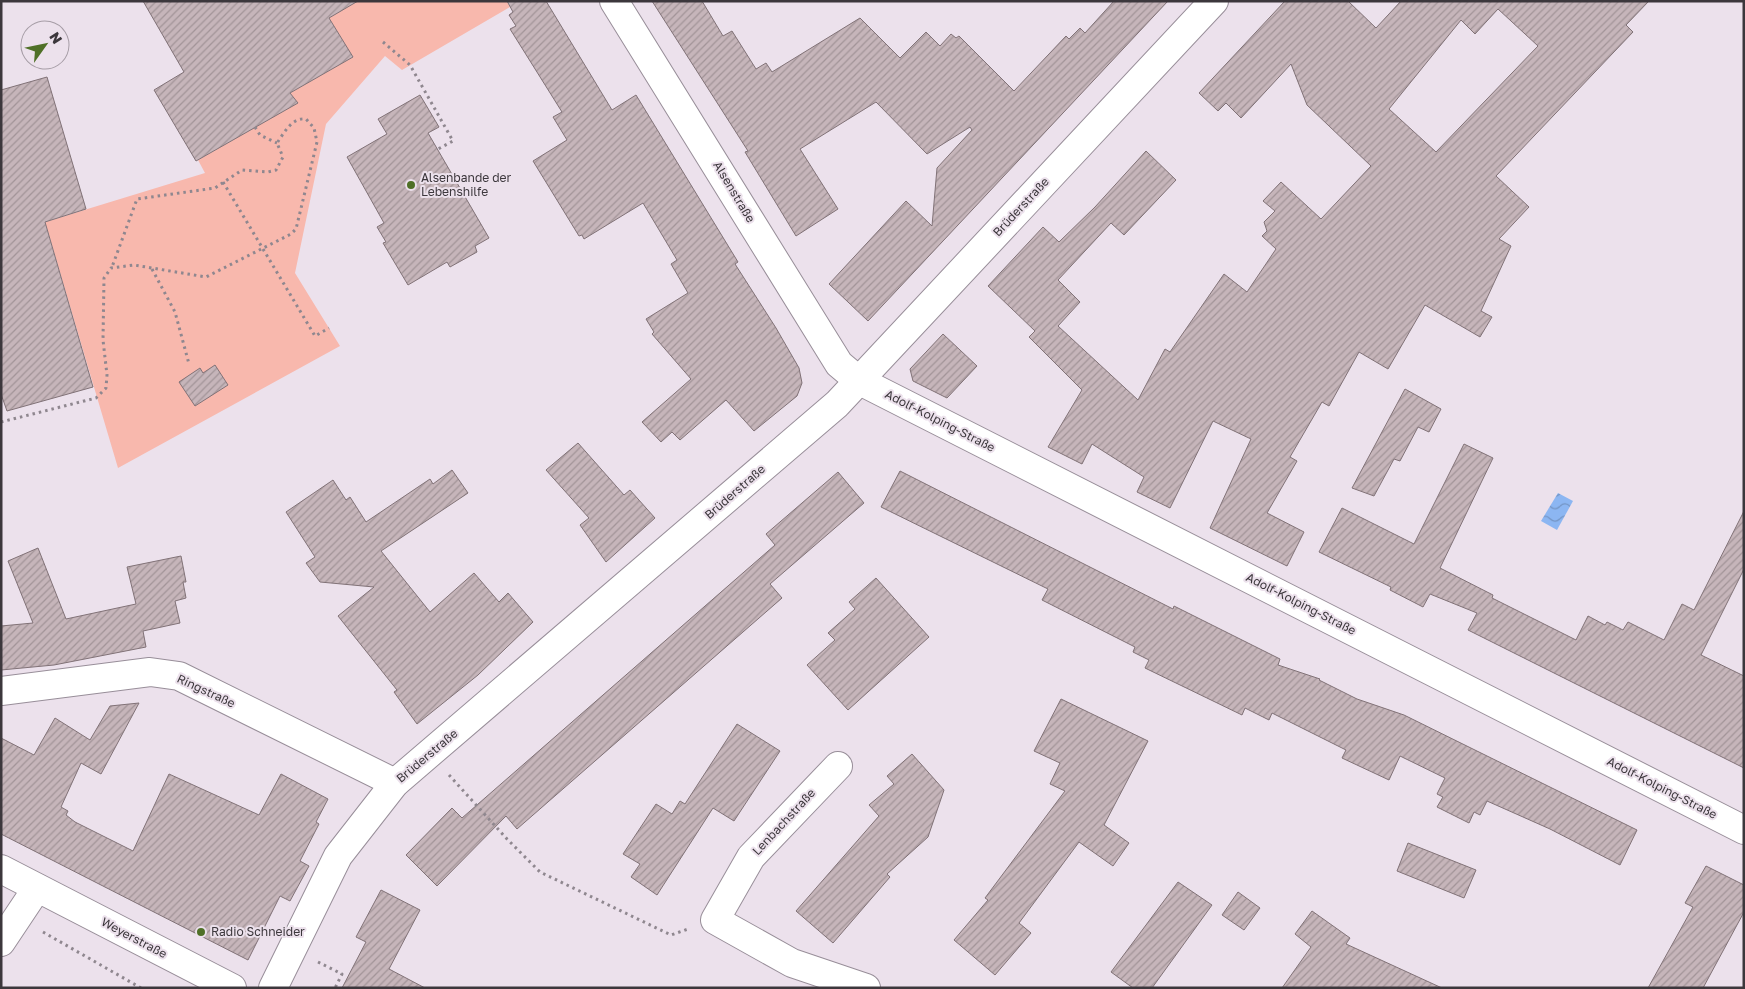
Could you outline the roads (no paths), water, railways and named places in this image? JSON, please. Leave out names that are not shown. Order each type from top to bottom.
[{"type":"street","name":"Alsenstraße","points":[[614,1],[839,364],[858,380]]},
{"type":"street","name":"Brüderstraße","points":[[273,988],[338,856],[395,783],[836,404],[1214,1]]},
{"type":"street","name":"Adolf-Kolping-Straße","points":[[858,380],[1744,830]]},
{"type":"street","name":"Ringstraße","points":[[1,690],[150,672],[179,676],[395,783]]},
{"type":"street","name":"Lenbachstraße","points":[[838,766],[751,857],[715,920],[792,963],[866,988]]},
{"type":"street","name":"Weyerstraße","points":[[1,869],[224,986]]},
{"type":"street","points":[[1,942],[36,888]]},
{"type":"water","points":[[1558,493],[1573,501],[1557,530],[1541,521]]},
{"type":"place","name":"Alsenbande der Lebenshilfe","points":[[411,185]]},
{"type":"place","name":"Radio Schneider","points":[[201,932]]}]
